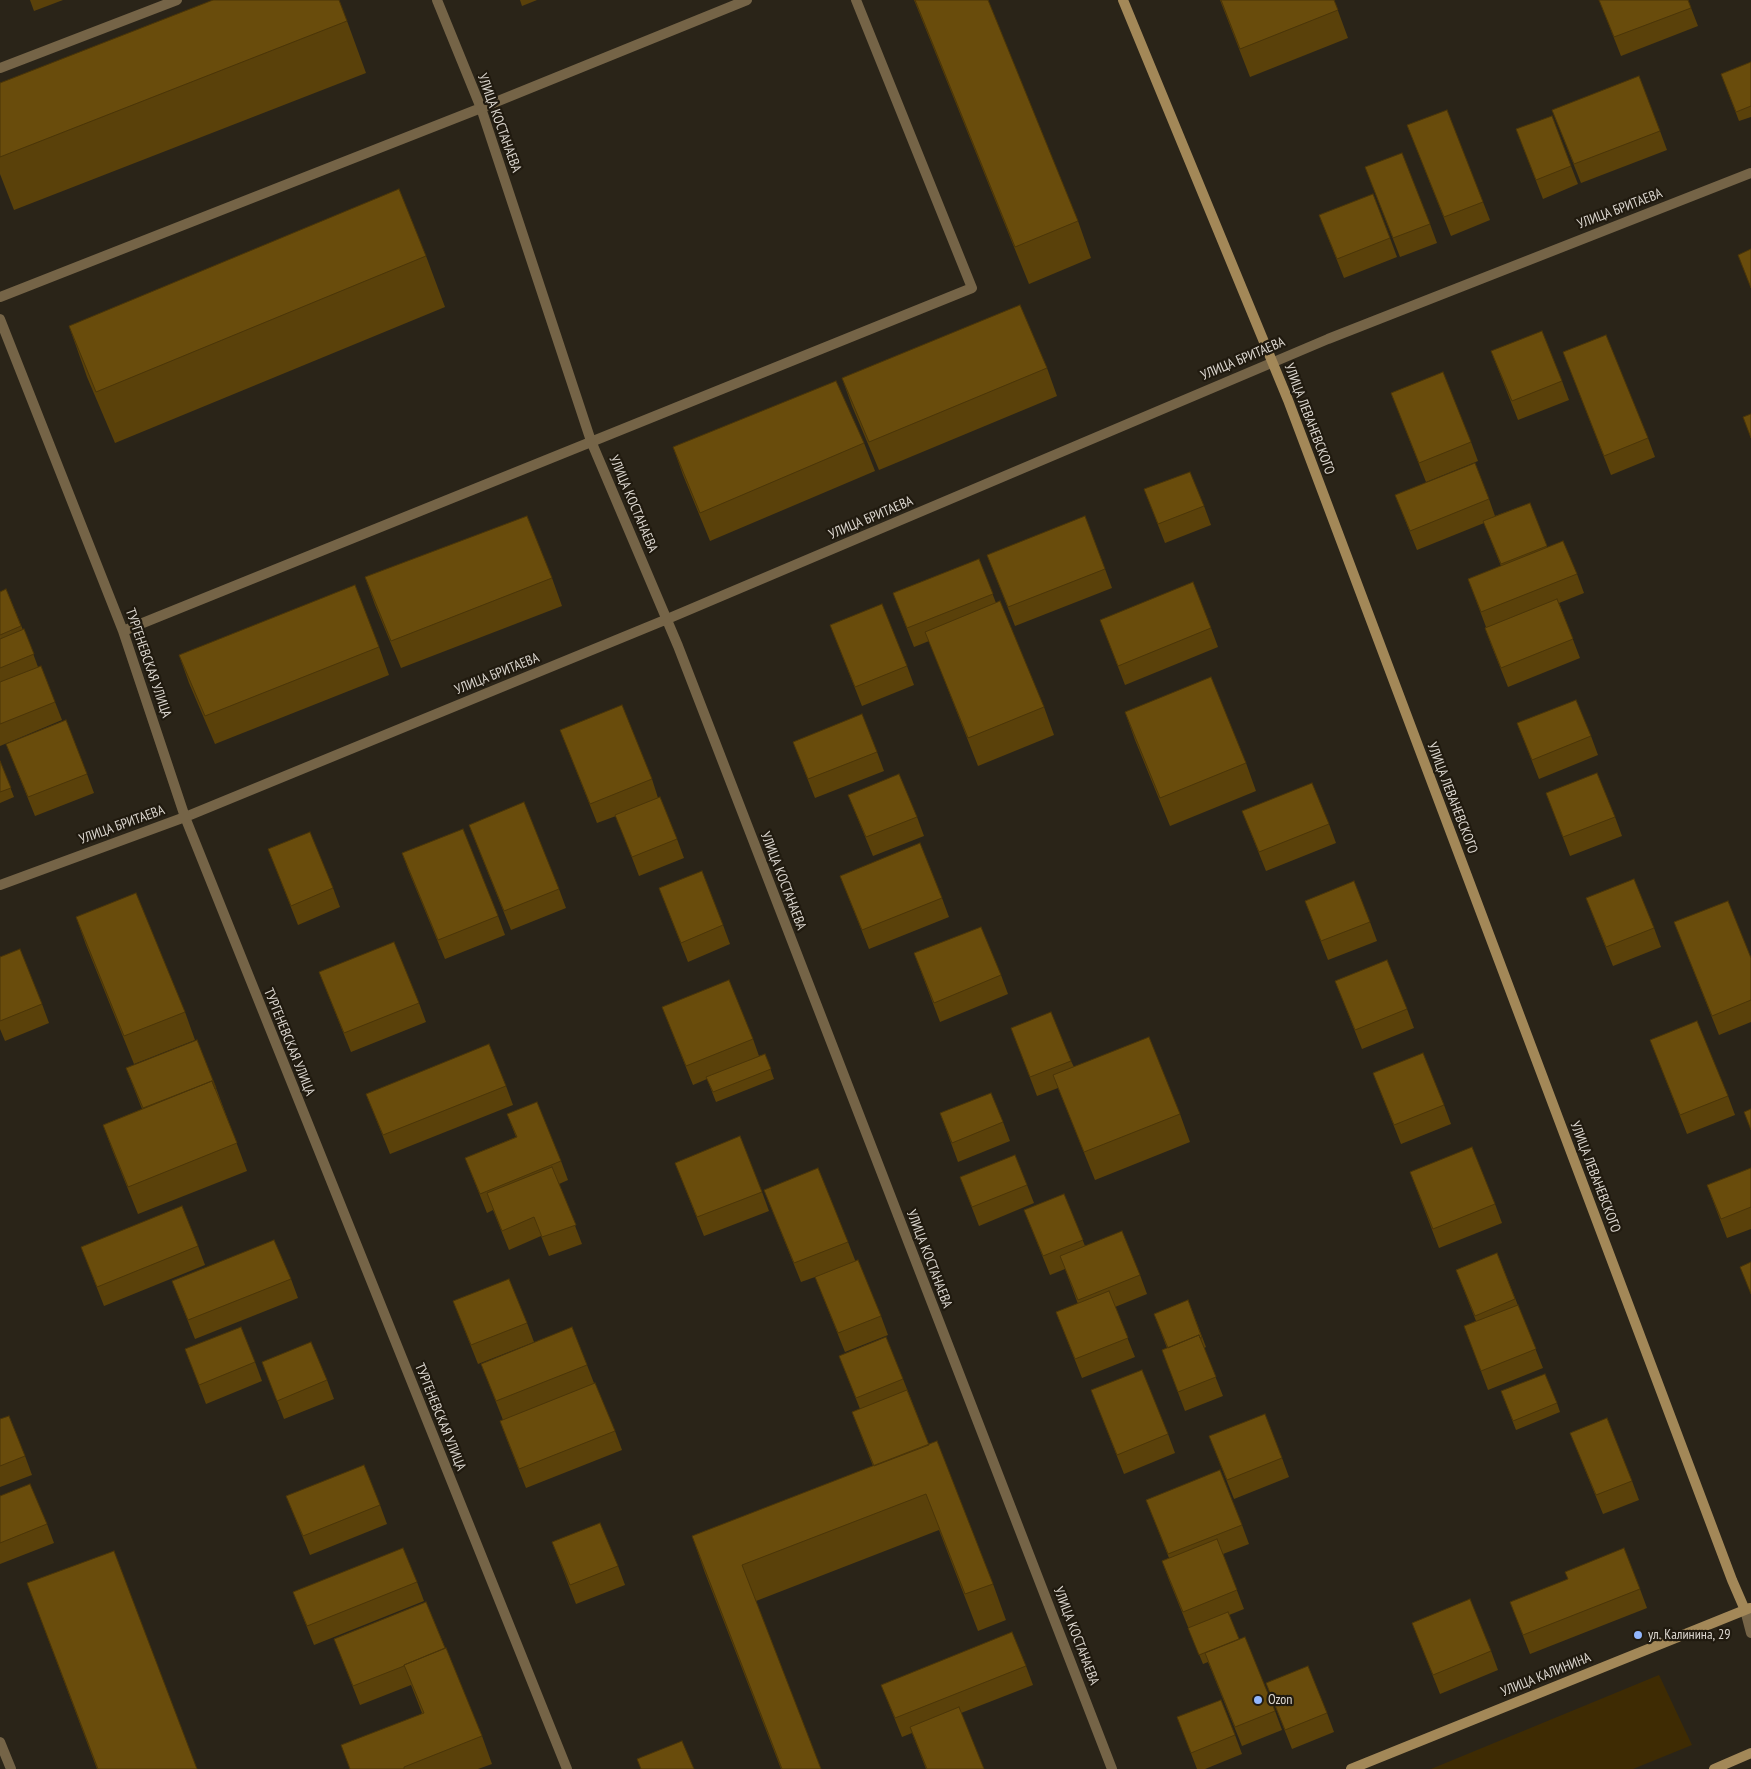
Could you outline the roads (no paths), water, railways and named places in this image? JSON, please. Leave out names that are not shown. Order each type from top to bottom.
[{"type":"street","points":[[0,68],[177,0]]},
{"type":"street","name":"УЛИЦА КОСТАНАЕВА","points":[[437,0],[481,108],[591,441],[667,619],[1112,1769]]},
{"type":"street","points":[[0,297],[481,108],[747,0]]},
{"type":"street","points":[[123,631],[972,288],[856,0]]},
{"type":"street","name":"УЛИЦА ЛЕВАНЕВСКОГО","points":[[1123,0],[1291,409],[1732,1580],[1749,1611],[1751,1633]]},
{"type":"street","name":"УЛИЦА БРИТАЕВА","points":[[0,885],[184,817],[667,619],[1272,362],[1751,173]]},
{"type":"street","name":"ТУРГЕНЕВСКАЯ УЛИЦА","points":[[0,319],[123,631],[184,817],[567,1769]]},
{"type":"street","name":"УЛИЦА КАЛИНИНА","points":[[1350,1769],[1749,1611]]},
{"type":"street","points":[[0,1742],[10,1769]]},
{"type":"street","points":[[1714,1769],[1751,1753]]},
{"type":"place","name":"ул. Калинина, 29","points":[[1638,1635]]},
{"type":"place","name":"Ozon","points":[[1258,1700]]}]
